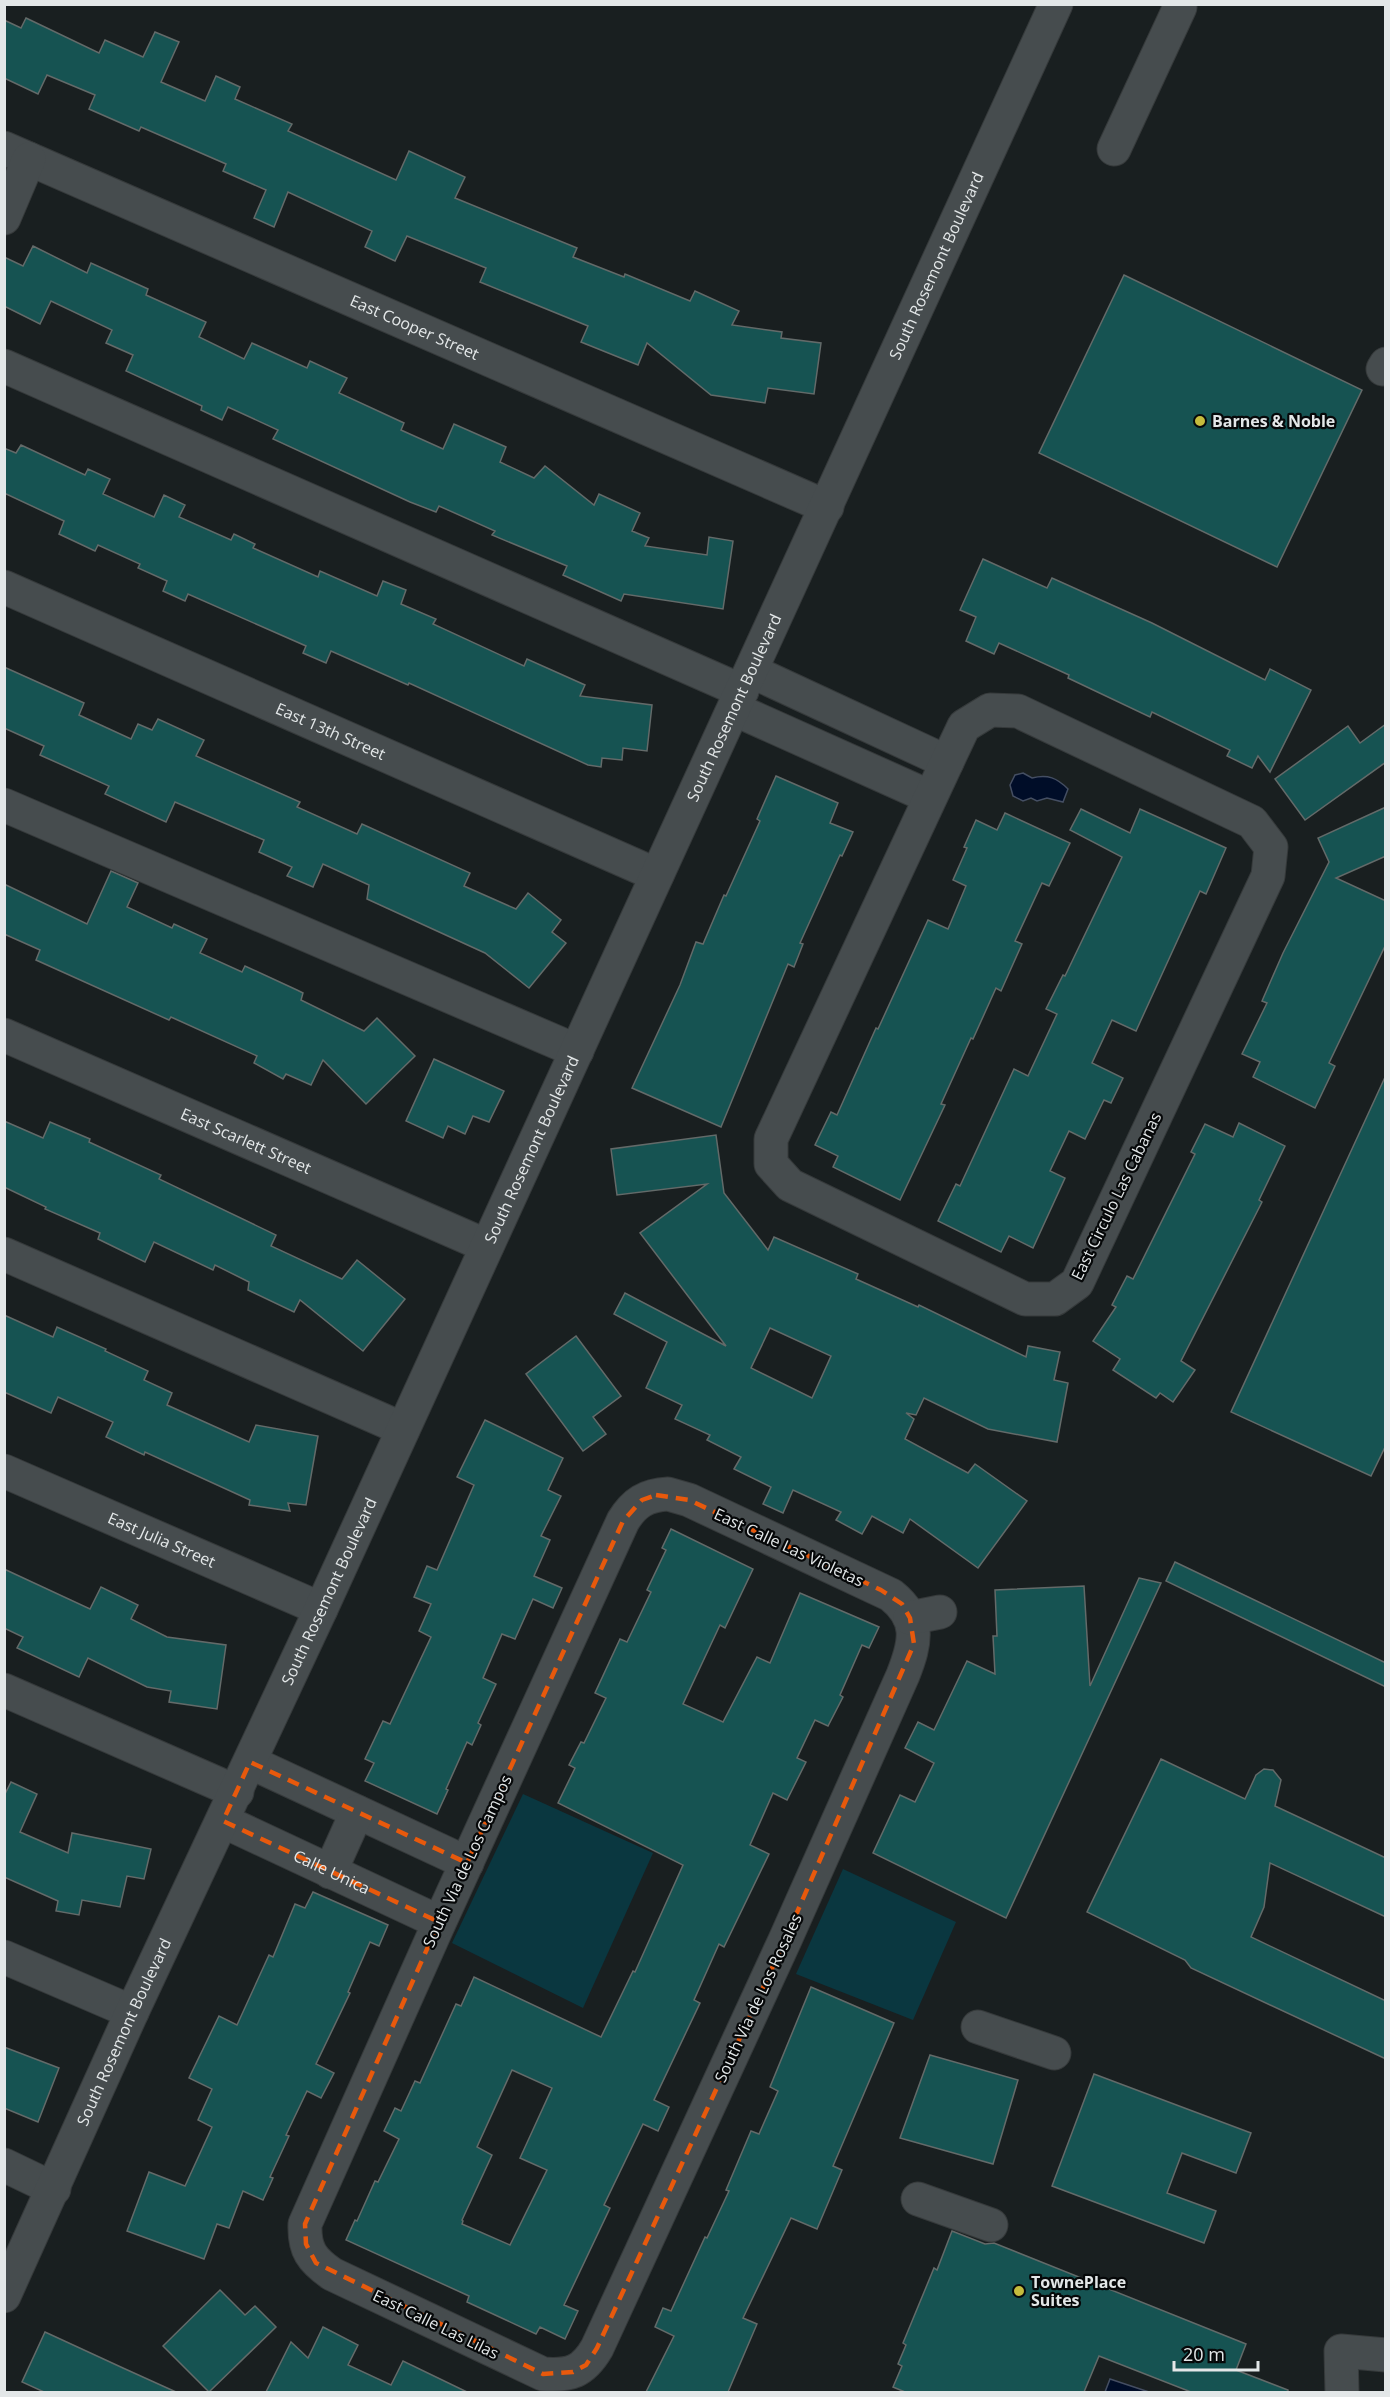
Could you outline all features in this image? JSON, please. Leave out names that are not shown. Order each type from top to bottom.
[{"type":"street","name":"South Rosemont Boulevard","points":[[4,2296],[132,2012],[237,1792],[1056,4]]},
{"type":"street","points":[[1114,149],[1180,7]]},
{"type":"street","name":"East Cooper Street","points":[[17,154],[827,507]]},
{"type":"street","points":[[4,218],[17,154]]},
{"type":"street","points":[[4,366],[743,690],[849,716],[947,762]]},
{"type":"street","name":"East 13th Street","points":[[4,587],[657,875]]},
{"type":"street","points":[[743,690],[833,753],[930,797]]},
{"type":"street","name":"East Circulo Las Cabanas","points":[[990,710],[1018,711],[1252,822],[1271,848],[1268,876],[1077,1282],[1055,1299],[1025,1299],[790,1185],[771,1164],[771,1138],[947,762],[964,726],[990,710]]},
{"type":"street","points":[[833,753],[849,716]]},
{"type":"street","points":[[4,805],[577,1051]]},
{"type":"street","name":"East Scarlett Street","points":[[4,1035],[487,1246]]},
{"type":"street","points":[[4,1254],[403,1429]]},
{"type":"street","name":"East Julia Street","points":[[4,1471],[321,1609]]},
{"type":"street","name":"East Calle Las Violetas","points":[[652,1484],[668,1494],[689,1500],[881,1590],[925,1615]]},
{"type":"street","name":"South Via de Los Campos","points":[[295,2248],[439,1922],[623,1521],[652,1484]]},
{"type":"street","name":"South Via de Los Rosales","points":[[577,2377],[597,2348],[785,1940],[903,1675],[925,1615]]},
{"type":"street","points":[[4,1690],[237,1792]]},
{"type":"street","points":[[250,1762],[467,1863]]},
{"type":"street","points":[[330,1872],[357,1812]]},
{"type":"street","name":"Calle Unica","points":[[223,1821],[439,1922]]},
{"type":"street","points":[[4,1957],[132,2012]]},
{"type":"street","points":[[978,2027],[1054,2053]]},
{"type":"street","points":[[4,2165],[54,2189]]},
{"type":"street","points":[[918,2199],[991,2225]]},
{"type":"street","name":"East Calle Las Lilas","points":[[295,2248],[332,2274],[543,2374],[577,2377]]},
{"type":"street","points":[[1342,2392],[1341,2351],[1386,2355]]},
{"type":"highlighted area","points":[[656,1495],[689,1500],[881,1590],[902,1604],[910,1618],[914,1644],[909,1660],[785,1940],[597,2348],[586,2365],[573,2372],[543,2374],[316,2263],[306,2244],[305,2224],[439,1922],[223,1821],[250,1762],[467,1863],[623,1521],[642,1500]]},
{"type":"shaded area","points":[[1023,773],[1032,778],[1048,777],[1060,782],[1068,789],[1063,802],[1047,798],[1037,801],[1031,798],[1023,801],[1013,796],[1010,785],[1015,775]]},
{"type":"shaded area","points":[[523,1794],[653,1853],[583,2008],[452,1943]]},
{"type":"shaded area","points":[[843,1869],[956,1922],[913,2020],[796,1974]]},
{"type":"shaded area","points":[[1110,2379],[1149,2392],[1105,2392]]},
{"type":"building","points":[[26,18],[99,53],[105,40],[143,57],[155,32],[179,42],[161,82],[205,101],[216,76],[240,87],[235,99],[292,124],[288,131],[396,180],[409,151],[465,177],[455,198],[577,248],[573,257],[624,277],[625,274],[690,301],[695,291],[739,311],[732,325],[782,332],[781,338],[821,343],[814,394],[768,388],[765,403],[711,395],[647,343],[638,365],[581,342],[588,326],[480,282],[486,268],[407,236],[395,261],[365,247],[372,231],[288,192],[274,227],[254,218],[266,190],[223,171],[226,164],[141,127],[139,131],[89,109],[95,95],[47,75],[38,94],[4,78],[4,20],[21,28]]},
{"type":"building","points":[[33,246],[87,273],[91,263],[148,289],[146,295],[206,322],[199,337],[244,359],[252,343],[307,368],[310,361],[347,378],[339,393],[404,423],[401,430],[443,449],[454,424],[506,447],[500,462],[534,478],[545,466],[594,505],[599,494],[640,513],[632,531],[649,538],[645,546],[707,555],[709,537],[733,541],[723,609],[624,594],[621,601],[563,575],[567,566],[492,535],[495,531],[439,506],[436,512],[410,502],[273,439],[278,430],[228,407],[222,420],[201,410],[202,406],[126,371],[133,355],[106,343],[112,330],[51,301],[40,324],[4,306],[4,257],[23,266]]},
{"type":"building","name":"Barnes & Noble","points":[[1124,275],[1362,390],[1277,567],[1039,453]]},
{"type":"building","points":[[21,445],[85,475],[88,469],[110,479],[103,494],[154,517],[164,495],[185,505],[179,517],[231,540],[234,534],[255,544],[253,548],[318,577],[320,571],[377,596],[383,581],[406,590],[401,604],[436,619],[433,624],[524,666],[527,659],[585,685],[580,696],[652,705],[647,751],[623,748],[622,760],[602,758],[601,767],[588,765],[409,683],[408,685],[331,651],[326,663],[303,653],[306,646],[188,594],[185,601],[163,591],[167,581],[138,568],[140,564],[98,545],[95,551],[59,534],[64,521],[4,493],[4,448],[16,453]]},
{"type":"building","points":[[983,559],[1047,588],[1052,578],[1152,623],[1265,680],[1270,669],[1311,690],[1270,772],[1258,756],[1252,768],[1227,756],[1230,750],[1152,712],[1150,717],[1068,678],[1069,675],[999,643],[994,654],[966,641],[976,617],[960,610]]},
{"type":"building","points":[[4,667],[84,703],[79,715],[131,739],[138,724],[152,730],[158,719],[204,740],[196,756],[300,802],[297,807],[357,834],[362,824],[470,873],[464,886],[516,909],[528,893],[561,920],[552,932],[566,943],[529,988],[485,953],[367,899],[369,885],[323,864],[313,887],[287,876],[292,867],[259,852],[264,840],[175,802],[166,822],[105,794],[109,786],[40,755],[44,746],[4,728]]},
{"type":"building","points":[[1386,724],[1386,762],[1305,820],[1275,779],[1348,726],[1360,743]]},
{"type":"building","points":[[776,776],[838,803],[830,823],[853,832],[842,856],[840,855],[800,943],[803,944],[794,967],[788,964],[721,1127],[632,1088],[680,985],[696,942],[703,944],[724,895],[726,896],[760,821],[757,819]]},
{"type":"building","points":[[1386,807],[1386,856],[1336,878],[1386,901],[1386,944],[1329,1063],[1335,1066],[1315,1108],[1253,1077],[1260,1062],[1242,1054],[1267,1003],[1262,1001],[1283,953],[1329,862],[1318,838]]},
{"type":"building","points":[[1081,809],[1130,833],[1140,809],[1226,848],[1206,894],[1200,891],[1136,1031],[1112,1020],[1092,1063],[1123,1078],[1111,1103],[1104,1100],[1085,1139],[1069,1131],[1050,1171],[1065,1178],[1033,1248],[1009,1236],[1001,1252],[938,1221],[956,1184],[960,1186],[1014,1069],[1028,1076],[1057,1014],[1046,1009],[1063,975],[1065,976],[1122,857],[1070,830]]},
{"type":"building","points":[[1005,813],[1070,843],[1049,886],[1042,883],[1015,941],[1022,944],[1001,991],[996,988],[973,1039],[971,1038],[941,1104],[945,1105],[900,1200],[833,1167],[838,1156],[815,1145],[831,1112],[837,1115],[928,920],[948,929],[966,886],[953,880],[976,820],[997,830]]},
{"type":"building","points":[[111,871],[138,883],[127,907],[172,928],[174,924],[207,939],[200,953],[242,972],[245,966],[297,990],[303,993],[301,1000],[364,1031],[377,1018],[415,1056],[366,1104],[323,1060],[311,1085],[286,1074],[283,1079],[254,1063],[257,1056],[171,1017],[169,1020],[36,960],[40,950],[4,934],[4,884],[87,924]]},
{"type":"building","points":[[434,1059],[504,1091],[489,1122],[473,1116],[465,1134],[448,1126],[443,1138],[406,1121]]},
{"type":"building","points":[[1386,1075],[1386,1445],[1371,1476],[1231,1412]]},
{"type":"building","points":[[4,1121],[43,1138],[50,1122],[90,1139],[89,1142],[161,1175],[159,1179],[276,1235],[271,1246],[342,1279],[357,1260],[405,1299],[363,1351],[300,1300],[294,1312],[248,1290],[249,1282],[215,1265],[213,1270],[154,1242],[145,1262],[98,1239],[100,1233],[45,1209],[46,1207],[4,1187]]},
{"type":"building","points":[[1239,1123],[1285,1146],[1259,1200],[1262,1202],[1181,1361],[1195,1370],[1173,1402],[1160,1393],[1156,1398],[1113,1370],[1120,1359],[1093,1341],[1116,1307],[1112,1305],[1127,1276],[1133,1279],[1195,1154],[1191,1152],[1205,1124],[1233,1137]]},
{"type":"building","points":[[716,1135],[724,1193],[768,1250],[774,1237],[858,1274],[856,1279],[918,1307],[919,1305],[1026,1357],[1028,1346],[1060,1352],[1054,1380],[1068,1383],[1057,1442],[988,1429],[924,1398],[916,1415],[906,1413],[914,1419],[905,1439],[968,1473],[975,1464],[1027,1501],[978,1568],[910,1519],[903,1533],[872,1516],[862,1534],[836,1520],[841,1512],[793,1490],[783,1513],[763,1504],[771,1487],[734,1469],[741,1457],[707,1440],[710,1435],[675,1419],[682,1405],[646,1388],[667,1342],[614,1314],[625,1293],[726,1346],[640,1233],[707,1184],[617,1195],[611,1149]],"holes":[[[770,1328],[831,1356],[812,1398],[751,1368]]]},
{"type":"building","points":[[4,1315],[53,1337],[57,1327],[106,1349],[105,1351],[148,1371],[144,1380],[172,1393],[167,1405],[249,1442],[256,1425],[318,1436],[306,1505],[288,1503],[290,1511],[249,1505],[250,1500],[145,1452],[144,1455],[106,1437],[113,1422],[58,1397],[51,1413],[4,1392]]},
{"type":"building","points":[[576,1336],[621,1396],[593,1417],[606,1434],[583,1451],[526,1374]]},
{"type":"building","points":[[485,1420],[563,1458],[548,1490],[561,1496],[541,1536],[550,1540],[534,1576],[562,1588],[553,1608],[533,1599],[515,1639],[502,1634],[483,1678],[496,1684],[478,1723],[481,1725],[472,1745],[467,1742],[437,1814],[365,1781],[374,1763],[365,1759],[383,1721],[390,1724],[431,1637],[419,1631],[431,1604],[414,1597],[427,1566],[437,1570],[474,1485],[457,1477]]},
{"type":"building","points":[[671,1529],[753,1569],[725,1628],[720,1625],[683,1704],[723,1722],[757,1657],[770,1663],[800,1593],[879,1627],[869,1648],[862,1645],[840,1695],[843,1697],[828,1726],[815,1720],[797,1758],[806,1762],[787,1800],[773,1793],[750,1845],[769,1854],[724,1947],[719,1944],[694,2000],[700,2003],[654,2100],[669,2107],[658,2131],[643,2124],[604,2205],[610,2208],[564,2305],[578,2311],[565,2339],[540,2327],[536,2334],[467,2302],[469,2296],[346,2240],[399,2139],[384,2131],[395,2108],[401,2111],[415,2081],[420,2083],[456,2004],[461,2006],[474,1977],[601,2037],[633,1971],[635,1972],[683,1865],[558,1803],[575,1768],[569,1765],[581,1742],[584,1743],[606,1698],[595,1693],[620,1639],[627,1642],[651,1592],[647,1590],[666,1550],[662,1548]],"holes":[[[512,2070],[552,2088],[520,2158],[547,2170],[510,2245],[462,2224],[492,2155],[477,2147]]]},
{"type":"building","points":[[1175,1562],[1386,1663],[1386,1687],[1166,1581]]},
{"type":"building","points":[[4,1569],[90,1609],[101,1587],[138,1605],[131,1619],[167,1637],[226,1645],[217,1709],[169,1702],[171,1691],[147,1687],[88,1658],[79,1677],[17,1648],[23,1637],[4,1628]]},
{"type":"building","points":[[1139,1578],[1161,1583],[1006,1918],[873,1853],[900,1795],[915,1802],[934,1763],[905,1748],[918,1722],[934,1730],[967,1661],[995,1674],[993,1636],[997,1636],[995,1590],[1084,1586],[1090,1686]]},
{"type":"building","points":[[1161,1759],[1245,1799],[1256,1775],[1264,1769],[1273,1770],[1281,1780],[1275,1806],[1386,1858],[1386,1917],[1270,1863],[1264,1907],[1251,1937],[1386,2001],[1386,2059],[1191,1968],[1185,1960],[1087,1912]]},
{"type":"building","points":[[11,1782],[37,1794],[20,1832],[68,1853],[72,1833],[151,1849],[144,1879],[127,1876],[120,1907],[82,1900],[79,1915],[56,1911],[58,1901],[4,1877],[4,1796]]},
{"type":"building","points":[[313,1892],[388,1925],[379,1946],[370,1942],[348,1992],[350,1993],[316,2064],[334,2073],[321,2098],[307,2091],[286,2135],[289,2136],[270,2177],[273,2178],[263,2200],[243,2191],[229,2228],[217,2224],[204,2259],[127,2231],[149,2172],[185,2186],[212,2127],[198,2120],[212,2089],[189,2078],[219,2016],[237,2025],[269,1955],[273,1957],[295,1904],[305,1908]]},
{"type":"building","points":[[811,1987],[894,2023],[833,2166],[842,2170],[817,2229],[791,2218],[743,2318],[757,2324],[728,2392],[646,2392],[674,2336],[655,2327],[663,2308],[671,2311],[705,2237],[707,2238],[729,2191],[726,2190],[751,2131],[759,2134],[778,2091],[770,2087]]},
{"type":"building","points":[[4,2047],[59,2068],[38,2122],[4,2108]]},
{"type":"building","points":[[930,2055],[1018,2080],[993,2164],[900,2138]]},
{"type":"building","points":[[1094,2074],[1251,2133],[1236,2173],[1182,2153],[1167,2193],[1216,2211],[1204,2243],[1052,2186]]},
{"type":"building","name":"TownePlace Suites","points":[[952,2231],[985,2244],[994,2243],[1246,2344],[1236,2370],[1288,2390],[1288,2392],[1191,2392],[1099,2356],[1084,2392],[905,2392],[893,2387],[902,2366],[898,2364],[906,2345],[903,2343],[934,2268],[937,2270]]},
{"type":"building","points":[[220,2290],[245,2315],[255,2306],[276,2327],[209,2392],[163,2346]]},
{"type":"building","points":[[323,2327],[358,2345],[348,2365],[391,2385],[403,2361],[467,2392],[266,2392],[291,2342],[308,2358]]},
{"type":"building","points":[[45,2332],[176,2392],[44,2392],[22,2382]]},
{"type":"place","name":"Barnes & Noble","points":[[1200,421]]},
{"type":"place","name":"TownePlace Suites","points":[[1019,2291]]}]
